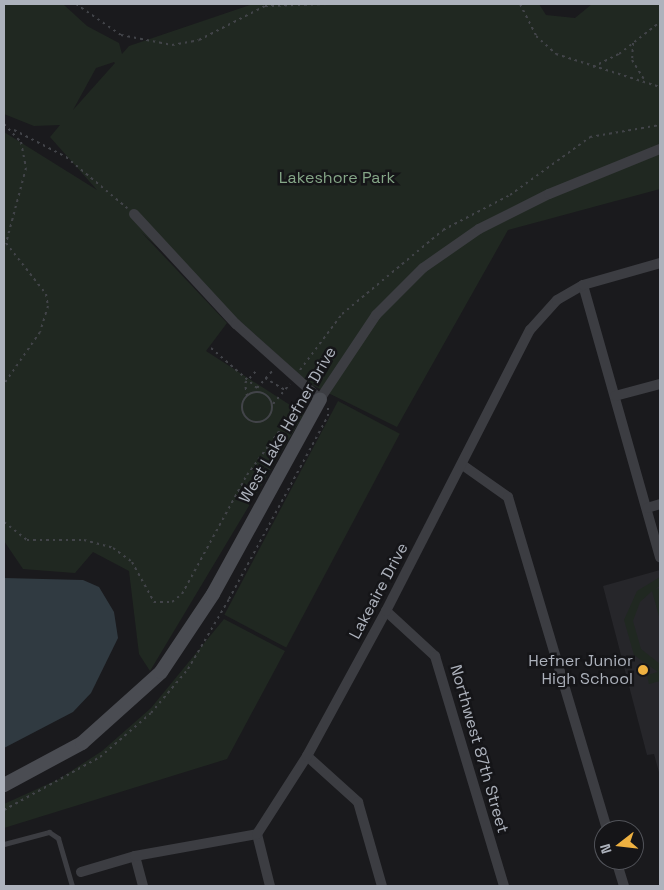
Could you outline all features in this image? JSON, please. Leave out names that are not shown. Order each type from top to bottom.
[{"type":"street","name":"West Lake Hefner Drive","points":[[4,785],[82,743],[161,672],[213,594],[314,395],[376,314],[422,268],[479,229],[549,194],[660,149]]},
{"type":"street","points":[[134,214],[236,324],[291,379],[314,395]]},
{"type":"street","name":"Lakeaire Drive","points":[[257,834],[307,756],[386,611],[464,466],[530,330],[557,300],[583,284],[660,262]]},
{"type":"street","points":[[583,284],[660,557]]},
{"type":"street","points":[[615,396],[660,384]]},
{"type":"street","points":[[464,466],[508,497],[604,820]]},
{"type":"street","points":[[647,508],[660,504]]},
{"type":"street","name":"Northwest 87th Street","points":[[386,611],[435,656],[504,886]]},
{"type":"street","points":[[307,756],[358,802],[382,886]]},
{"type":"street","points":[[81,872],[135,856],[257,834],[270,886]]},
{"type":"street","points":[[135,856],[143,886]]},
{"type":"street","points":[[619,870],[624,886]]},
{"type":"lane","points":[[4,844],[49,832],[58,838],[72,886]]},
{"type":"path","points":[[76,4],[121,35],[172,45],[199,40],[265,6],[327,4]]},
{"type":"path","points":[[520,4],[545,46],[566,59],[646,81],[660,87]]},
{"type":"path","points":[[593,67],[660,22]]},
{"type":"path","points":[[634,41],[632,60],[646,81]]},
{"type":"path","points":[[4,124],[66,156],[134,214]]},
{"type":"path","points":[[4,384],[40,332],[48,306],[46,294],[6,242],[26,168],[21,142],[13,130]]},
{"type":"path","points":[[211,348],[256,388],[274,370],[279,371]]},
{"type":"path","points":[[257,370],[247,381],[247,396],[242,410],[252,422],[267,419],[273,404],[285,390],[291,379]]},
{"type":"path","points":[[265,378],[285,390]]},
{"type":"path","points":[[247,396],[260,392],[273,404]]},
{"type":"path","points":[[4,522],[27,540],[84,540],[113,548],[132,562],[154,602],[172,602],[182,594],[247,475],[314,395]]},
{"type":"shaded area","name":"Hefner Junior High School","points":[[660,570],[660,776],[654,754],[647,755],[603,586]]},
{"type":"shaded area","points":[[4,578],[83,580],[99,587],[114,612],[118,638],[91,693],[73,712],[4,748]]},
{"type":"green space","name":"Lakeshore Park","points":[[4,4],[63,4],[87,26],[119,43],[122,54],[129,46],[253,4],[539,4],[546,15],[575,18],[592,4],[660,4],[660,189],[508,230],[397,427],[310,384],[141,232],[227,323],[206,351],[304,414],[150,671],[139,654],[129,571],[93,552],[75,573],[23,569],[4,541],[4,132],[97,190],[50,137],[60,125],[34,126],[4,114]],"holes":[[[115,63],[73,110],[96,68]]]},
{"type":"green space","points":[[338,401],[400,434],[286,648],[224,615]]},
{"type":"green space","points":[[660,577],[660,586],[655,589],[660,588],[660,620],[652,591],[640,602],[633,621],[641,649],[660,664],[660,681],[649,684],[647,675],[658,672],[634,655],[624,620],[637,591]]},
{"type":"green space","points":[[224,619],[285,651],[227,759],[4,828],[4,804],[59,779],[102,751],[151,708]]},
{"type":"place","name":"Hefner Junior High School","points":[[643,670]]}]
